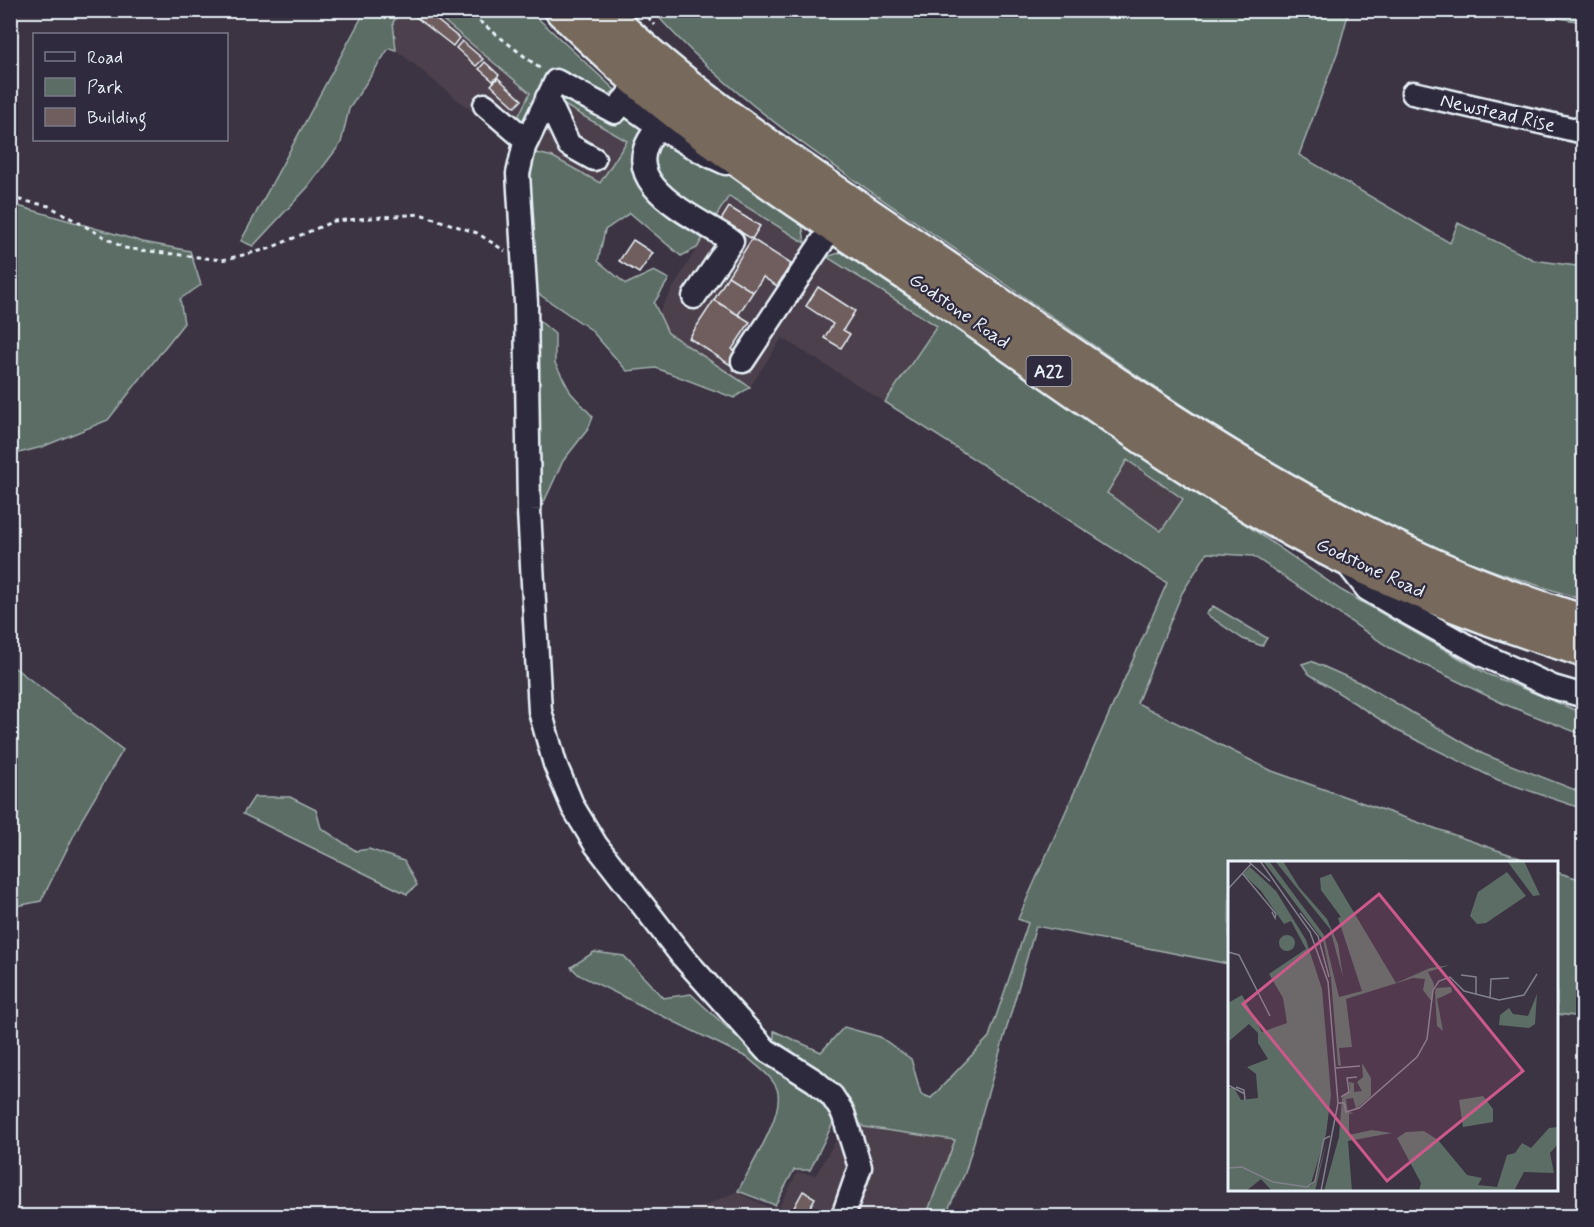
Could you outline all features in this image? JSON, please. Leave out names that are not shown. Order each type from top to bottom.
[{"type":"highway","name":"Godstone Road","points":[[562,10],[631,91],[766,177],[1172,454],[1256,508],[1340,554],[1437,598],[1527,633],[1584,650]]},
{"type":"highway","name":"Godstone Road","points":[[601,10],[670,72],[771,147],[1175,424],[1297,499],[1368,537],[1535,608],[1584,622]]},
{"type":"street","points":[[551,90],[615,112],[631,91],[658,128],[701,152],[766,177]]},
{"type":"street","points":[[551,90],[527,141],[518,174],[524,264],[529,510],[540,711],[555,764],[573,807],[596,845],[682,956],[766,1050],[832,1096],[852,1134],[860,1167],[843,1216]]},
{"type":"street","points":[[551,90],[569,146],[594,159]]},
{"type":"street","name":"Newstead Rise","points":[[1413,93],[1584,132]]},
{"type":"street","points":[[485,105],[527,141]]},
{"type":"street","points":[[658,128],[651,136],[644,151],[644,171],[652,186],[673,204],[732,241],[694,297]]},
{"type":"street","points":[[743,361],[834,224]]},
{"type":"street","points":[[1340,554],[1367,589],[1404,611],[1483,655],[1553,687],[1584,696]]},
{"type":"path","points":[[465,10],[551,90]]},
{"type":"path","points":[[10,198],[49,206],[124,248],[222,260],[268,249],[334,221],[420,214],[477,233],[524,264]]},
{"type":"shaded area","points":[[402,11],[432,11],[530,93],[506,139],[396,50],[393,22]]},
{"type":"shaded area","points":[[559,102],[627,141],[600,184],[553,157],[529,151]]},
{"type":"shaded area","points":[[728,196],[937,326],[885,402],[782,338],[750,387],[652,323]]},
{"type":"shaded area","points":[[1127,459],[1183,500],[1162,531],[1106,493]]},
{"type":"shaded area","points":[[845,1124],[956,1140],[926,1216],[681,1216],[736,1192],[777,1211],[797,1173],[816,1175]]},
{"type":"green space","points":[[365,11],[402,11],[393,22],[396,50],[389,48],[349,109],[341,143],[308,187],[253,246],[241,241]]},
{"type":"green space","points":[[432,11],[530,11],[615,90],[609,95],[646,126],[634,169],[650,199],[707,231],[697,248],[681,256],[630,213],[605,230],[598,261],[626,284],[654,271],[669,279],[654,303],[668,333],[750,387],[734,398],[656,368],[627,371],[590,329],[533,290],[523,178],[529,151],[553,157],[600,183],[627,141],[559,102],[527,124],[515,123],[530,93]]},
{"type":"green space","points":[[653,11],[1349,11],[1338,51],[1299,155],[1450,243],[1458,223],[1534,260],[1583,267],[1583,600],[1457,557],[1390,527],[1325,493],[1200,417],[798,140],[722,79]]},
{"type":"green space","points":[[1518,11],[1583,11],[1583,22]]},
{"type":"green space","points":[[660,138],[745,180],[801,216],[805,243],[729,196],[713,221],[663,190],[653,169]]},
{"type":"green space","points":[[11,204],[143,242],[190,251],[201,285],[180,299],[184,323],[108,420],[42,447],[11,455]]},
{"type":"green space","points":[[847,250],[1341,590],[1487,674],[1583,713],[1583,735],[1504,704],[1390,648],[1253,556],[1207,553],[1182,593],[1137,703],[1272,771],[1528,861],[1228,861],[1228,964],[1036,926],[965,1173],[945,1216],[926,1216],[955,1140],[864,1127],[774,1045],[774,1031],[821,1052],[844,1027],[880,1037],[911,1059],[921,1094],[931,1098],[989,1037],[1028,923],[1018,919],[1167,583],[885,402],[937,326],[827,257]],"holes":[[[1127,460],[1183,499],[1161,531],[1107,493]]]},
{"type":"green space","points":[[535,317],[555,334],[555,363],[571,393],[593,417],[588,429],[563,461],[538,515]]},
{"type":"green space","points":[[1213,606],[1267,638],[1262,646],[1243,639],[1206,614]]},
{"type":"green space","points":[[1311,661],[1365,685],[1483,754],[1583,793],[1583,809],[1498,780],[1398,731],[1309,674],[1302,664]]},
{"type":"green space","points":[[11,665],[123,750],[82,819],[41,901],[17,906],[10,904]]},
{"type":"green space","points":[[254,797],[290,797],[316,810],[321,828],[356,851],[369,849],[404,861],[417,885],[407,894],[243,814]]},
{"type":"green space","points":[[1558,873],[1583,880],[1583,1017],[1558,1014]]},
{"type":"green space","points":[[594,952],[624,956],[663,998],[691,994],[764,1062],[814,1094],[834,1121],[810,1170],[794,1170],[775,1205],[738,1191],[772,1126],[778,1099],[777,1089],[772,1080],[748,1058],[579,975],[571,967]]},
{"type":"building","points":[[407,10],[424,10],[459,38],[453,46]]},
{"type":"building","points":[[462,41],[483,59],[476,66],[456,48]]},
{"type":"building","points":[[485,62],[499,75],[493,81],[479,69]]},
{"type":"building","points":[[498,78],[522,100],[515,107],[491,85]]},
{"type":"building","points":[[729,207],[760,226],[752,239],[721,220]]},
{"type":"building","points":[[752,239],[791,264],[777,286],[763,277],[753,292],[728,276]]},
{"type":"building","points":[[633,240],[653,253],[639,273],[619,261]]},
{"type":"building","points":[[728,276],[753,292],[738,315],[714,300]]},
{"type":"building","points":[[818,287],[855,311],[843,330],[850,334],[841,348],[824,338],[833,324],[806,306]]},
{"type":"building","points":[[714,300],[750,322],[732,349],[739,354],[732,366],[689,338]]},
{"type":"building","points":[[803,1191],[815,1198],[805,1216],[792,1211]]}]
